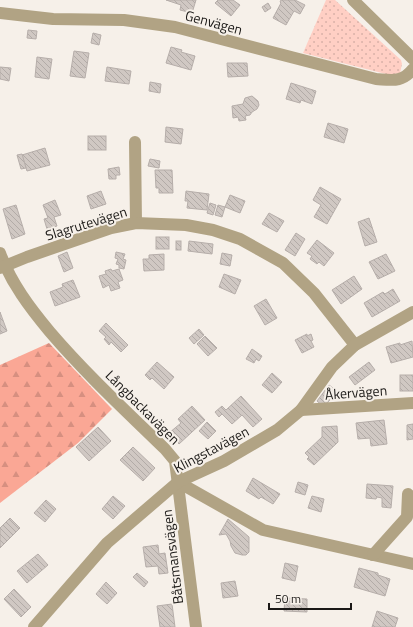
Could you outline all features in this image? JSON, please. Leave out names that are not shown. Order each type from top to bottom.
[{"type":"street","points":[[353,0],[413,60]]},
{"type":"street","name":"Genvägen","points":[[0,13],[53,19],[124,20],[175,27],[376,79],[401,79],[413,69]]},
{"type":"street","points":[[135,142],[136,223]]},
{"type":"street","name":"Slagrutevägen","points":[[2,267],[26,257],[111,228],[136,223],[186,225],[213,230],[240,240],[283,263],[314,293],[356,345]]},
{"type":"street","name":"Långbackavägen","points":[[0,253],[2,267],[28,305],[70,356],[165,449],[175,461],[178,482]]},
{"type":"street","name":"Klingstavägen","points":[[34,627],[107,543],[178,482],[224,461],[278,430],[301,410],[332,368],[356,345],[413,312]]},
{"type":"street","name":"Åkervägen","points":[[301,410],[413,403]]},
{"type":"street","points":[[178,482],[263,530],[413,564]]},
{"type":"street","name":"Båtsmansvägen","points":[[178,482],[196,627]]},
{"type":"street","points":[[373,555],[407,517],[408,494]]},
{"type":"shaded area","points":[[326,0],[335,0],[401,60],[402,64],[400,73],[390,75],[303,53]]},
{"type":"green space","points":[[49,343],[112,409],[78,443],[0,503],[0,365]]},
{"type":"building","points":[[166,0],[196,0],[192,13],[180,10],[181,5]]},
{"type":"building","points":[[218,0],[233,0],[240,5],[231,16],[215,3]]},
{"type":"building","points":[[281,0],[295,0],[305,5],[300,14],[294,11],[286,25],[273,18],[281,3]]},
{"type":"building","points":[[268,3],[271,8],[265,12],[262,7]]},
{"type":"building","points":[[28,30],[37,31],[36,39],[27,38]]},
{"type":"building","points":[[93,33],[101,35],[99,45],[91,43]]},
{"type":"building","points":[[171,47],[195,56],[191,70],[166,63]]},
{"type":"building","points":[[74,51],[89,53],[85,78],[70,76]]},
{"type":"building","points":[[37,57],[52,59],[49,79],[35,77]]},
{"type":"building","points":[[227,63],[247,63],[248,76],[228,77]]},
{"type":"building","points":[[0,67],[11,68],[9,81],[0,79]]},
{"type":"building","points":[[107,67],[131,71],[129,84],[105,81]]},
{"type":"building","points":[[150,82],[161,84],[160,93],[149,91]]},
{"type":"building","points":[[291,83],[316,91],[312,104],[301,100],[300,103],[286,99]]},
{"type":"building","points":[[252,96],[258,101],[259,105],[257,109],[250,115],[245,116],[246,120],[239,121],[238,117],[233,118],[232,106],[243,104],[245,98]]},
{"type":"building","points":[[328,123],[348,129],[344,143],[324,137]]},
{"type":"building","points":[[166,127],[183,129],[181,144],[165,142]]},
{"type":"building","points":[[88,136],[106,136],[106,150],[88,150]]},
{"type":"building","points":[[45,148],[50,165],[27,171],[22,155]]},
{"type":"building","points":[[22,154],[26,168],[21,169],[17,155]]},
{"type":"building","points":[[150,159],[160,161],[159,168],[148,166]]},
{"type":"building","points":[[119,167],[120,175],[116,175],[116,179],[109,179],[108,169]]},
{"type":"building","points":[[155,170],[172,170],[173,193],[159,193],[159,188],[156,188]]},
{"type":"building","points":[[320,187],[341,199],[327,224],[314,217],[321,205],[313,200]]},
{"type":"building","points":[[101,191],[106,204],[91,209],[87,196]]},
{"type":"building","points":[[186,191],[209,194],[207,210],[187,208],[188,201],[185,201]]},
{"type":"building","points":[[230,195],[245,201],[240,213],[225,207]]},
{"type":"building","points":[[55,200],[61,215],[54,217],[57,226],[47,229],[44,219],[48,218],[43,205]]},
{"type":"building","points":[[210,203],[216,205],[213,215],[207,213]]},
{"type":"building","points":[[16,205],[25,234],[12,239],[3,209]]},
{"type":"building","points":[[218,205],[225,207],[222,217],[215,215]]},
{"type":"building","points":[[269,213],[284,221],[277,232],[262,224]]},
{"type":"building","points":[[369,218],[377,242],[365,246],[358,222]]},
{"type":"building","points":[[296,233],[305,239],[295,256],[285,250]]},
{"type":"building","points":[[156,237],[169,237],[169,249],[156,249]]},
{"type":"building","points":[[317,240],[334,253],[324,266],[319,262],[317,264],[310,259],[312,256],[307,253]]},
{"type":"building","points":[[176,241],[181,241],[181,250],[176,250]]},
{"type":"building","points":[[189,241],[213,244],[212,254],[188,251]]},
{"type":"building","points":[[67,252],[73,268],[64,272],[58,256]]},
{"type":"building","points":[[116,252],[125,254],[123,259],[126,260],[124,269],[119,268],[119,265],[116,264],[118,259],[115,258]]},
{"type":"building","points":[[222,253],[232,255],[230,266],[220,264]]},
{"type":"building","points":[[164,254],[164,270],[144,271],[143,259],[149,259],[149,255]]},
{"type":"building","points":[[386,254],[395,271],[378,279],[369,262]]},
{"type":"building","points":[[111,269],[112,271],[119,269],[123,280],[118,282],[120,288],[111,291],[109,285],[103,288],[99,276],[106,274],[105,271]]},
{"type":"building","points":[[224,274],[241,280],[235,294],[219,287]]},
{"type":"building","points":[[354,276],[362,289],[341,304],[332,290]]},
{"type":"building","points":[[73,280],[80,297],[55,306],[50,292],[63,287],[62,284]]},
{"type":"building","points":[[393,289],[400,301],[372,317],[364,303],[383,292],[385,294]]},
{"type":"building","points":[[266,299],[277,318],[265,325],[254,306]]},
{"type":"building","points":[[0,312],[7,331],[0,334]]},
{"type":"building","points":[[106,323],[128,345],[121,352],[111,342],[109,345],[104,339],[106,337],[99,331]]},
{"type":"building","points":[[199,329],[204,335],[194,344],[189,338]]},
{"type":"building","points":[[307,334],[307,336],[311,334],[313,340],[311,341],[314,347],[302,353],[295,340]]},
{"type":"building","points":[[205,336],[217,348],[208,356],[197,344]]},
{"type":"building","points":[[412,341],[413,357],[391,363],[386,347]]},
{"type":"building","points":[[252,349],[262,356],[259,361],[256,359],[254,363],[246,359]]},
{"type":"building","points":[[157,362],[174,377],[164,389],[152,378],[150,380],[145,375]]},
{"type":"building","points":[[369,362],[375,370],[355,385],[349,377]]},
{"type":"building","points":[[272,373],[282,382],[272,393],[262,385]]},
{"type":"building","points":[[400,375],[413,375],[413,391],[400,391]]},
{"type":"building","points":[[329,385],[337,391],[324,407],[317,401]]},
{"type":"building","points":[[241,396],[262,419],[253,427],[242,415],[232,424],[222,414],[219,417],[215,412],[222,406],[226,410]]},
{"type":"building","points":[[192,406],[205,420],[179,444],[169,433],[181,423],[178,419]]},
{"type":"building","points":[[384,420],[387,444],[371,446],[370,438],[358,439],[356,423]]},
{"type":"building","points":[[207,422],[216,431],[208,439],[199,431]]},
{"type":"building","points":[[413,424],[413,439],[407,440],[407,425]]},
{"type":"building","points":[[337,426],[338,442],[314,465],[307,459],[309,457],[305,453],[322,437],[322,427]]},
{"type":"building","points":[[98,427],[111,441],[89,461],[76,447]]},
{"type":"building","points":[[133,447],[155,468],[143,481],[120,460]]},
{"type":"building","points":[[253,478],[280,494],[273,504],[261,497],[259,499],[246,491]]},
{"type":"building","points":[[298,482],[308,485],[305,495],[295,492]]},
{"type":"building","points":[[367,484],[393,486],[391,508],[382,507],[382,498],[366,498]]},
{"type":"building","points":[[113,496],[125,506],[113,519],[102,509]]},
{"type":"building","points":[[312,496],[324,499],[321,512],[308,508]]},
{"type":"building","points":[[46,500],[56,509],[45,522],[34,513]]},
{"type":"building","points":[[10,518],[20,528],[0,548],[0,528]]},
{"type":"building","points":[[228,519],[249,537],[249,552],[246,555],[235,553],[226,534],[219,535]]},
{"type":"building","points":[[158,545],[159,554],[165,553],[168,573],[159,574],[158,566],[146,567],[143,547]]},
{"type":"building","points":[[38,554],[48,565],[27,583],[17,571]]},
{"type":"building","points":[[285,563],[298,566],[295,581],[282,578]]},
{"type":"building","points":[[359,568],[378,573],[378,575],[390,579],[385,596],[354,587]]},
{"type":"building","points":[[137,573],[148,582],[144,587],[133,577]]},
{"type":"building","points":[[235,581],[238,596],[223,598],[221,583]]},
{"type":"building","points":[[106,582],[117,593],[107,604],[96,594]]},
{"type":"building","points":[[14,589],[31,607],[21,617],[4,599]]},
{"type":"building","points":[[285,598],[307,599],[307,612],[284,611]]},
{"type":"building","points":[[172,604],[175,627],[160,627],[157,606]]},
{"type":"building","points":[[377,611],[398,618],[395,627],[372,627]]}]
